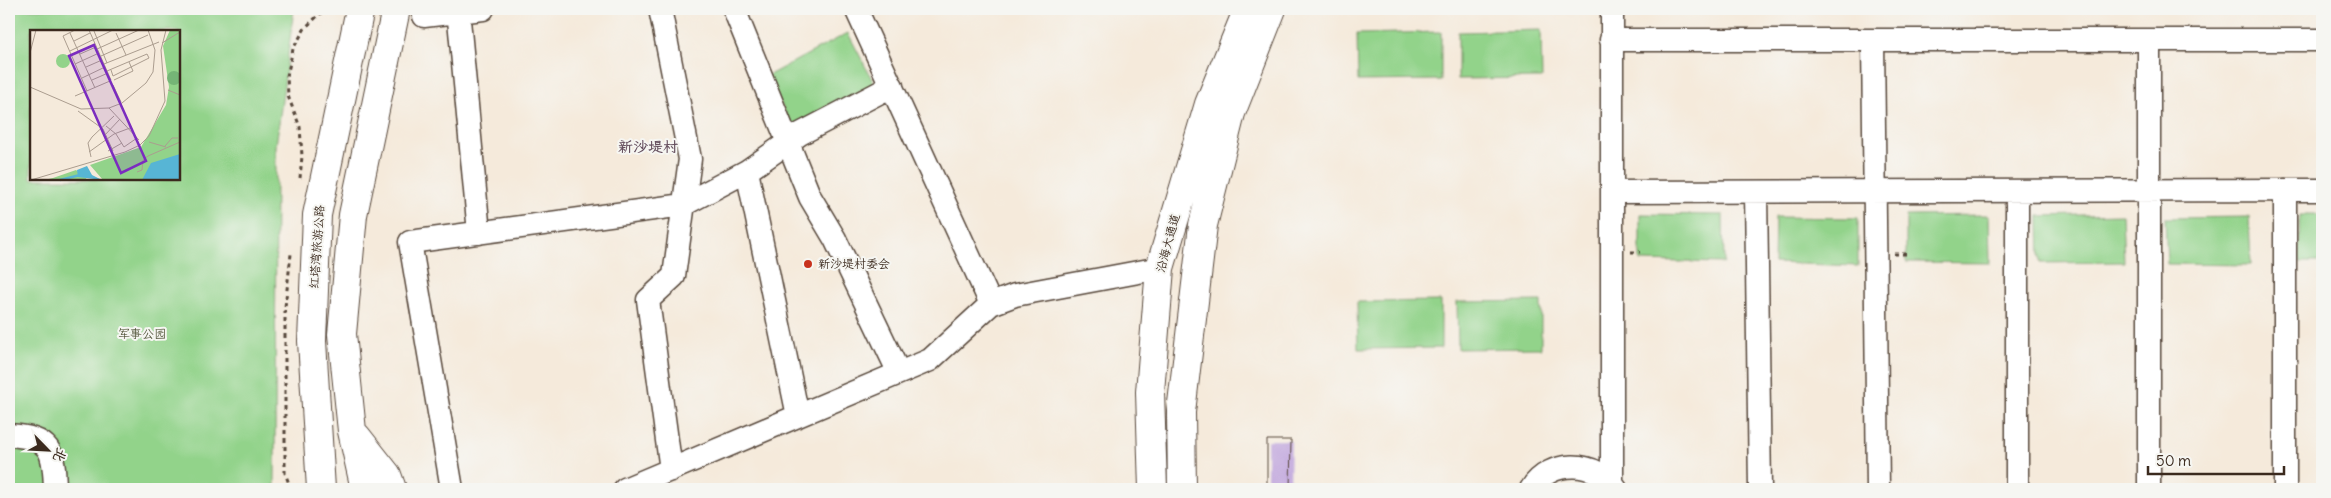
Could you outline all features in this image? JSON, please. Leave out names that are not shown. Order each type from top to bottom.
[{"type":"main road","name":"红塔湾旅游公路","points":[[320,489],[312,342],[317,215],[360,9]]},
{"type":"main road","points":[[364,489],[352,431],[342,334],[353,215],[396,9]]},
{"type":"main road","name":"沿海大通道","points":[[1182,489],[1181,412],[1203,225],[1204,165],[1209,104],[1248,9]]},
{"type":"main road","name":"沿海大通道","points":[[1153,489],[1150,392],[1160,268],[1204,165],[1231,113],[1272,9]]},
{"type":"main road","points":[[352,431],[387,475],[392,489]]},
{"type":"street","points":[[424,16],[458,10],[483,9]]},
{"type":"street","points":[[660,9],[690,159],[674,276],[648,300],[671,470]]},
{"type":"street","points":[[734,9],[810,197],[836,239],[899,373]]},
{"type":"street","points":[[857,9],[991,304]]},
{"type":"street","points":[[1612,9],[1614,486]]},
{"type":"street","points":[[458,10],[479,233]]},
{"type":"street","points":[[1611,40],[2322,40]]},
{"type":"street","points":[[1873,40],[1878,489]]},
{"type":"street","points":[[2149,40],[2149,489]]},
{"type":"street","points":[[452,489],[410,242],[683,205],[747,171],[800,134],[892,86]]},
{"type":"street","points":[[747,171],[798,416]]},
{"type":"street","points":[[2017,190],[2017,489]]},
{"type":"street","points":[[2285,190],[2285,489]]},
{"type":"street","points":[[1612,192],[2322,190]]},
{"type":"street","points":[[1756,192],[1760,489]]},
{"type":"street","points":[[625,489],[930,360],[991,304],[1015,295],[1160,268]]},
{"type":"street","points":[[9,435],[36,438],[45,443],[54,464],[55,489]]},
{"type":"street","points":[[1531,489],[1548,472],[1564,466],[1582,466],[1598,472],[1614,486]]},
{"type":"green space","name":"军事公园","points":[[9,9],[294,9],[276,146],[275,489],[9,489]]},
{"type":"green space","points":[[1541,30],[1542,78],[1458,79],[1458,32]]},
{"type":"green space","points":[[1441,32],[1441,80],[1358,81],[1357,34]]},
{"type":"green space","points":[[848,33],[875,85],[793,128],[767,76]]},
{"type":"green space","points":[[1640,214],[1723,215],[1724,263],[1640,261]]},
{"type":"green space","points":[[2122,214],[2124,262],[2040,263],[2039,216]]},
{"type":"green space","points":[[1989,215],[1990,263],[1906,262],[1906,216]]},
{"type":"green space","points":[[2299,215],[2322,215],[2322,262],[2300,262]]},
{"type":"green space","points":[[1775,217],[1858,218],[1858,266],[1774,263]]},
{"type":"green space","points":[[2249,217],[2251,265],[2167,264],[2165,218]]},
{"type":"green space","points":[[1441,301],[1441,348],[1358,349],[1357,302]]},
{"type":"green space","points":[[1541,301],[1541,348],[1458,349],[1457,302]]},
{"type":"building","points":[[1267,440],[1291,440],[1290,489],[1267,489]]},
{"type":"place","name":"新沙堤村委会","points":[[808,264]]},
{"type":"district","name":"新沙堤村","points":[[648,147]]}]
